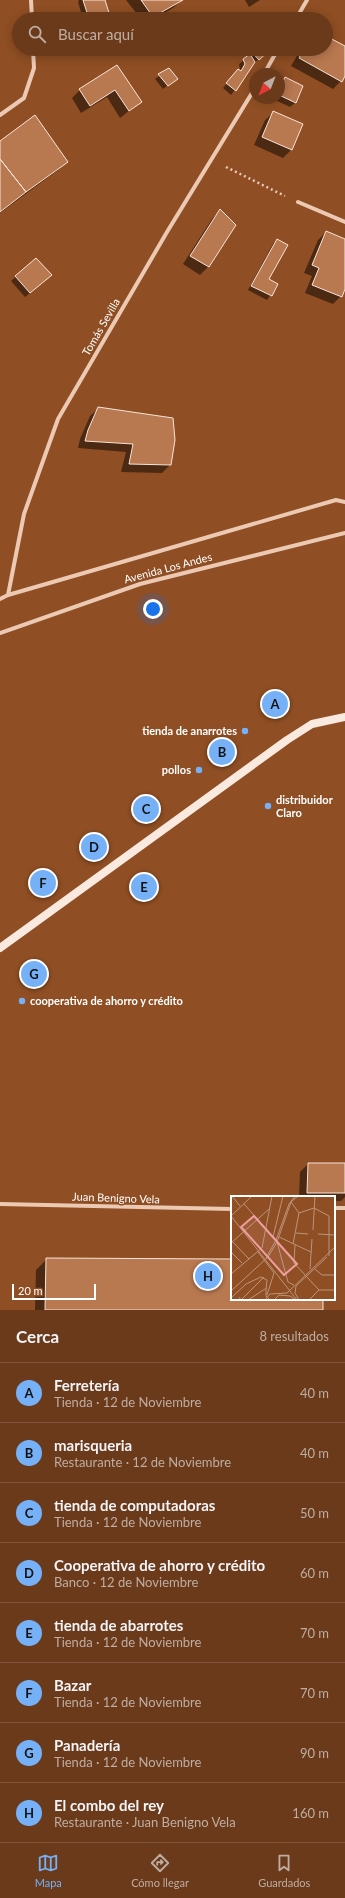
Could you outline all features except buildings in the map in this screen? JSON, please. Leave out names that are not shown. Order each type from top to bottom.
[{"type":"street","points":[[31,0],[32,12]]},
{"type":"street","points":[[300,12],[307,0]]},
{"type":"street","points":[[0,115],[24,98],[34,68],[33,56]]},
{"type":"street","points":[[267,68],[274,56]]},
{"type":"street","name":"Tomás Sevilla","points":[[8,595],[24,514],[58,419],[167,232],[249,98]]},
{"type":"street","points":[[298,202],[345,222]]},
{"type":"street","name":"Avenida Los Andes","points":[[0,599],[8,595],[336,500],[345,502]]},
{"type":"street","name":"Avenida Los Andes","points":[[0,633],[140,584],[345,533]]},
{"type":"street","points":[[0,948],[287,740],[312,724],[345,717]]},
{"type":"street","name":"Juan Benigno Vela","points":[[0,1204],[231,1209]]},
{"type":"path","points":[[212,160],[298,202]]},
{"type":"place","name":"Ferretería","points":[[275,704]]},
{"type":"place","name":"tienda de anarrotes","points":[[245,731]]},
{"type":"place","name":"marisqueria","points":[[222,752]]},
{"type":"place","name":"pollos","points":[[199,770]]},
{"type":"place","name":"distribuidor Claro","points":[[268,806]]},
{"type":"place","name":"tienda de computadoras","points":[[146,809]]},
{"type":"place","name":"Cooperativa de ahorro y crédito","points":[[94,847]]},
{"type":"place","name":"Bazar","points":[[43,883]]},
{"type":"place","name":"tienda de abarrotes","points":[[144,887]]},
{"type":"place","name":"Panadería","points":[[34,974]]},
{"type":"place","name":"cooperativa de ahorro y crédito","points":[[22,1001]]},
{"type":"place","name":"El combo del rey","points":[[208,1276]]}]
